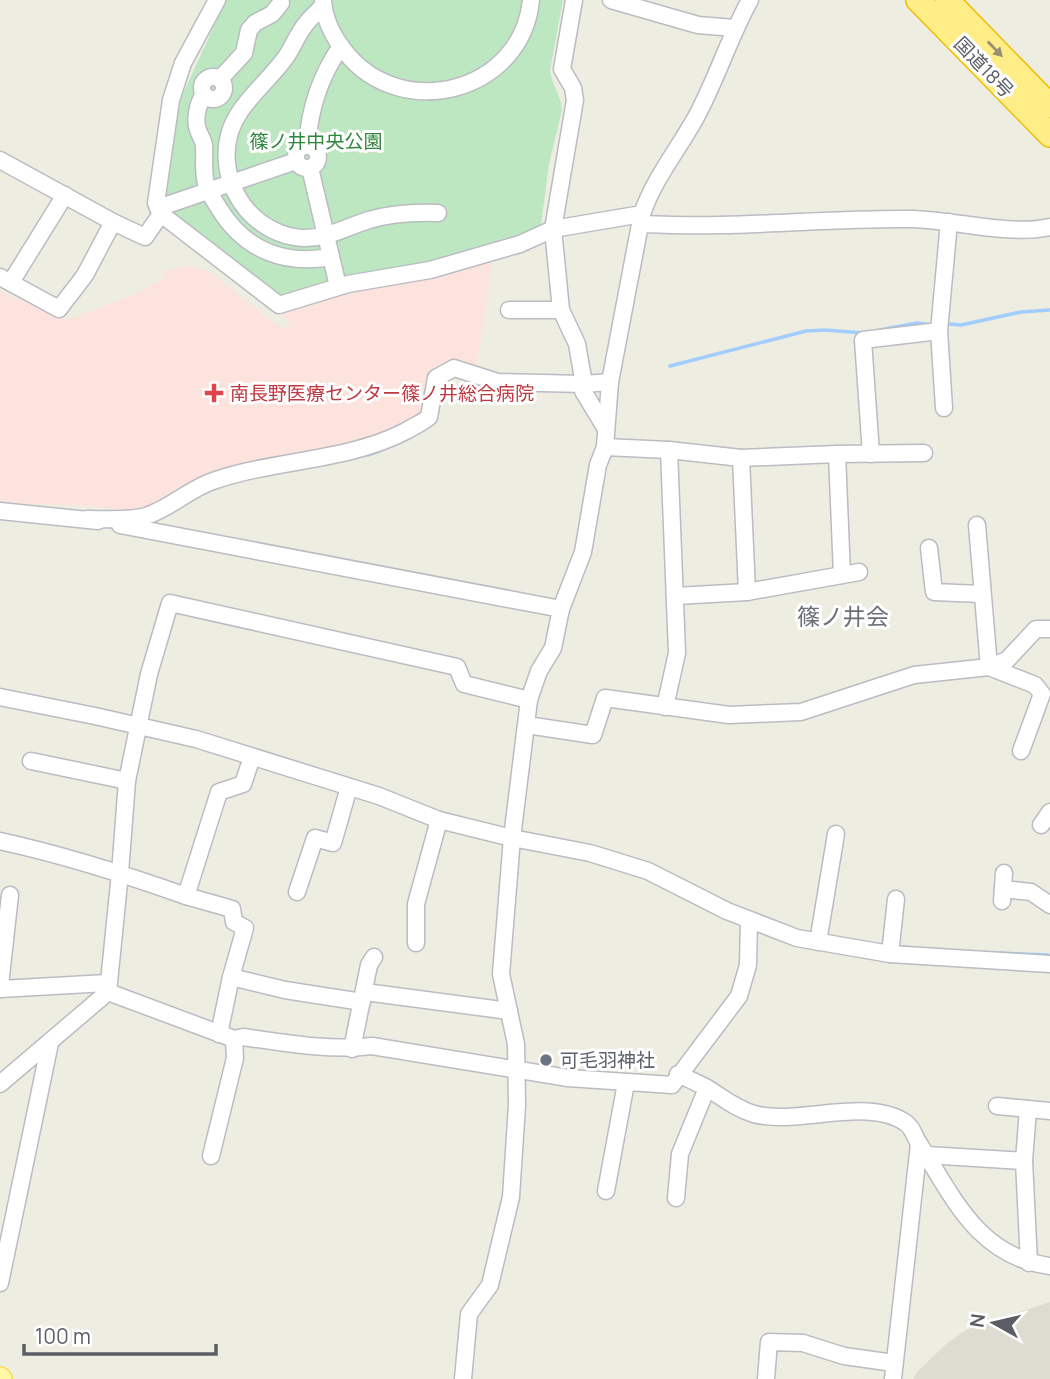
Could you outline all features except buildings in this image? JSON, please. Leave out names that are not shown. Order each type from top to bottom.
[{"type":"highway","name":"国道18号","points":[[918,0],[1050,135]]},
{"type":"highway","name":"国道18号","points":[[947,0],[1050,106]]},
{"type":"street","points":[[217,0],[183,63],[171,100],[156,203],[159,211],[279,305],[348,284],[430,270],[520,244],[553,229],[641,219],[721,225],[850,218],[949,222],[1009,229],[1038,230],[1050,227]]},
{"type":"street","points":[[323,3],[334,38],[357,66],[387,84],[422,92],[455,90],[484,77],[512,51],[530,14],[531,0]]},
{"type":"street","points":[[574,0],[562,69],[573,88],[575,100],[553,229],[561,310],[577,344],[583,391],[606,429]]},
{"type":"street","points":[[611,0],[698,25],[734,28]]},
{"type":"street","points":[[463,1379],[469,1314],[490,1285],[511,1197],[517,1105],[516,1044],[501,974],[512,838],[529,700],[539,671],[553,648],[561,609],[583,552],[598,465],[605,447],[610,382],[641,219],[649,192],[696,117],[734,28],[750,0]]},
{"type":"street","points":[[281,3],[272,14],[255,23],[250,30],[244,53],[220,79],[214,77],[204,82],[204,94],[197,115],[197,129],[203,140],[203,173],[208,190],[227,221],[248,242],[282,256],[317,259],[331,257]]},
{"type":"street","points":[[323,3],[233,124],[225,160],[231,182],[242,204],[268,228],[301,238],[327,236],[369,220],[392,215],[438,213]]},
{"type":"street","points":[[0,160],[145,237],[159,211],[208,190],[303,164],[316,165],[318,152],[307,145],[313,103],[320,81],[341,46]]},
{"type":"street","points":[[303,164],[327,236],[337,282]]},
{"type":"street","points":[[65,195],[6,280],[59,309],[85,275],[113,222]]},
{"type":"street","points":[[944,408],[939,331],[949,222]]},
{"type":"street","points":[[509,310],[561,310]]},
{"type":"street","points":[[871,454],[863,340],[939,331]]},
{"type":"street","points":[[87,519],[144,517],[212,481],[388,440],[429,417],[436,378],[454,368],[498,382],[610,382]]},
{"type":"street","points":[[605,447],[669,450],[741,458],[924,453]]},
{"type":"street","points":[[665,707],[677,653],[669,450]]},
{"type":"street","points":[[837,454],[842,575]]},
{"type":"street","points":[[741,458],[747,593]]},
{"type":"street","points":[[0,510],[87,519],[185,536],[561,609]]},
{"type":"street","points":[[977,525],[989,667]]},
{"type":"street","points":[[929,548],[934,593],[981,594]]},
{"type":"street","points":[[676,596],[747,593],[859,572]]},
{"type":"street","points":[[0,1084],[50,1042],[108,987],[127,781],[149,674],[170,603],[457,667],[464,684],[529,700]]},
{"type":"street","points":[[527,725],[593,735],[605,698],[729,715],[801,712],[914,675],[989,667],[1007,660],[1036,629],[1050,629]]},
{"type":"street","points":[[989,667],[1035,685],[1042,694],[1021,751]]},
{"type":"street","points":[[0,697],[139,726],[379,796],[439,820],[590,853],[648,871],[749,919],[797,938],[890,954],[1050,964]]},
{"type":"street","points":[[186,896],[219,792],[243,783],[252,757]]},
{"type":"street","points":[[31,761],[127,781]]},
{"type":"street","points":[[297,892],[315,838],[333,843],[349,788]]},
{"type":"street","points":[[416,943],[416,904],[439,820]]},
{"type":"street","points":[[818,942],[836,834]]},
{"type":"street","points":[[0,841],[53,853],[232,909],[234,922],[245,928],[231,977],[226,1036],[235,1058],[211,1156]]},
{"type":"street","points":[[1003,888],[1031,892],[1050,905]]},
{"type":"street","points":[[10,895],[0,987],[108,987],[226,1036],[352,1049],[372,1046],[517,1071],[625,1083],[672,1085],[739,996],[748,965],[749,919]]},
{"type":"street","points":[[890,954],[896,899]]},
{"type":"street","points":[[352,1049],[369,965],[374,957]]},
{"type":"street","points":[[231,977],[285,990],[509,1011]]},
{"type":"street","points":[[0,1283],[50,1042]]},
{"type":"street","points":[[678,1074],[754,1114],[785,1116],[871,1112],[903,1121],[912,1128],[950,1196],[980,1233],[1007,1253],[1029,1263],[1050,1266]]},
{"type":"street","points":[[606,1191],[625,1083]]},
{"type":"street","points":[[676,1198],[680,1154],[707,1088]]},
{"type":"street","points":[[997,1107],[1050,1111]]},
{"type":"street","points":[[1028,1109],[1024,1161],[1029,1263]]},
{"type":"street","points":[[923,1149],[1024,1161]]},
{"type":"street","points":[[766,1379],[769,1342],[803,1343],[894,1371],[923,1149]]},
{"type":"shaded area","name":"南長野医療センター篠ノ井総合病院","points":[[493,258],[477,365],[455,360],[437,368],[432,376],[426,411],[419,419],[344,449],[289,456],[151,509],[120,510],[0,500],[0,291],[18,301],[22,294],[67,320],[143,291],[164,277],[164,271],[188,266],[208,271],[282,329],[291,323],[279,312],[339,291]]},
{"type":"shaded area","points":[[1050,1302],[1050,1379],[913,1379],[946,1344],[966,1330]]},
{"type":"green space","name":"篠ノ井中央公園","points":[[226,0],[563,0],[550,71],[562,110],[549,164],[541,225],[489,247],[277,301],[163,211],[163,194],[180,100]]},
{"type":"waterway","points":[[949,324],[961,325],[1021,312],[1050,310]]},
{"type":"waterway","points":[[880,330],[917,323],[926,324]]},
{"type":"waterway","points":[[670,366],[806,331],[863,333]]},
{"type":"waterway","points":[[412,436],[429,426]]},
{"type":"waterway","points":[[368,455],[379,451]]},
{"type":"waterway","points":[[904,947],[915,948]]},
{"type":"waterway","points":[[1000,953],[1048,955]]},
{"type":"place","name":"南長野医療センター篠ノ井総合病院","points":[[214,393]]},
{"type":"place","name":"可毛羽神社","points":[[546,1060]]},
{"type":"district","name":"篠ノ井会","points":[[843,617]]}]
